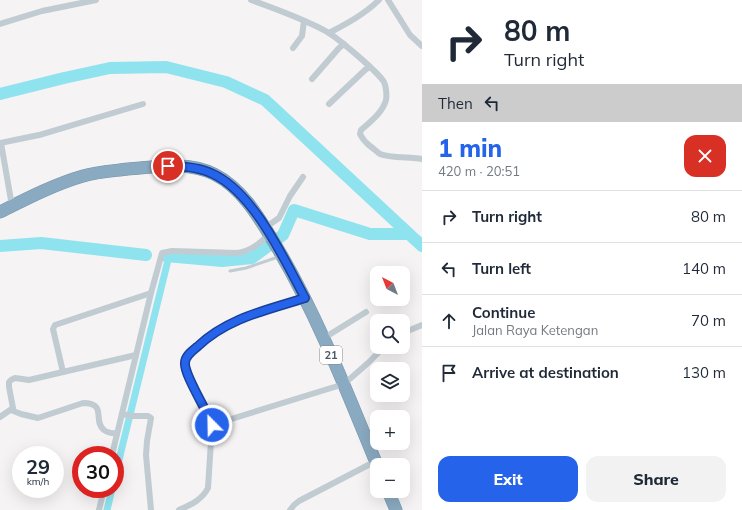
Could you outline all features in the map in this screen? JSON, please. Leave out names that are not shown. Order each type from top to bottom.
[{"type":"highway","name":"21","points":[[0,212],[73,180],[92,174],[155,167],[188,167],[206,171],[228,183],[240,194],[268,233],[305,298],[344,384],[374,458]]},
{"type":"highway","points":[[391,498],[396,510]]},
{"type":"street","points":[[0,24],[42,11],[96,0]]},
{"type":"street","points":[[251,0],[304,25],[329,33],[340,48],[365,71],[384,83],[386,99],[381,110],[361,130],[360,136],[368,145],[380,154],[386,156],[413,157],[422,159]]},
{"type":"street","points":[[329,33],[350,22],[373,3],[379,0]]},
{"type":"street","points":[[388,0],[410,35],[422,46]]},
{"type":"street","points":[[293,48],[302,36],[304,25]]},
{"type":"street","points":[[312,79],[340,48]]},
{"type":"street","points":[[329,104],[365,71]]},
{"type":"street","points":[[12,206],[0,143],[54,131],[143,104]]},
{"type":"street","points":[[114,446],[162,253],[166,251],[245,252],[259,244],[268,233],[279,218],[290,196],[303,177]]},
{"type":"street","points":[[63,372],[53,329],[55,325],[151,293]]},
{"type":"street","points":[[179,510],[200,499],[208,488],[212,425],[209,416],[186,371],[185,361],[187,357],[206,338],[227,325],[250,315],[305,298]]},
{"type":"street","points":[[324,338],[366,312]]},
{"type":"street","points":[[410,330],[422,325]]},
{"type":"street","points":[[212,425],[344,384],[377,354]]},
{"type":"street","points":[[0,417],[11,410],[13,405],[9,387],[10,380],[15,378],[29,380],[136,355]]},
{"type":"street","points":[[11,410],[38,418],[83,403],[91,403],[95,405],[98,410],[102,429],[117,434]]},
{"type":"street","points":[[123,414],[132,416],[148,416],[151,418],[146,455],[151,510]]},
{"type":"street","points":[[290,510],[299,501],[370,466]]},
{"type":"street","points":[[99,510],[102,498]]},
{"type":"lane","points":[[230,271],[246,268],[280,252]]},
{"type":"waterway","points":[[0,94],[110,68],[166,67],[226,82],[265,100],[422,246]]},
{"type":"waterway","points":[[166,256],[222,261],[252,258],[283,235],[294,210],[370,234],[409,234]]},
{"type":"waterway","points":[[0,246],[41,243],[146,255]]},
{"type":"waterway","points":[[122,446],[169,256]]},
{"type":"waterway","points":[[107,510],[110,498]]},
{"type":"route","points":[[168,166],[196,168],[214,174],[228,183],[240,194],[266,227],[305,298],[250,315],[227,325],[206,338],[187,357],[185,361],[186,371],[209,416],[212,425]]}]
